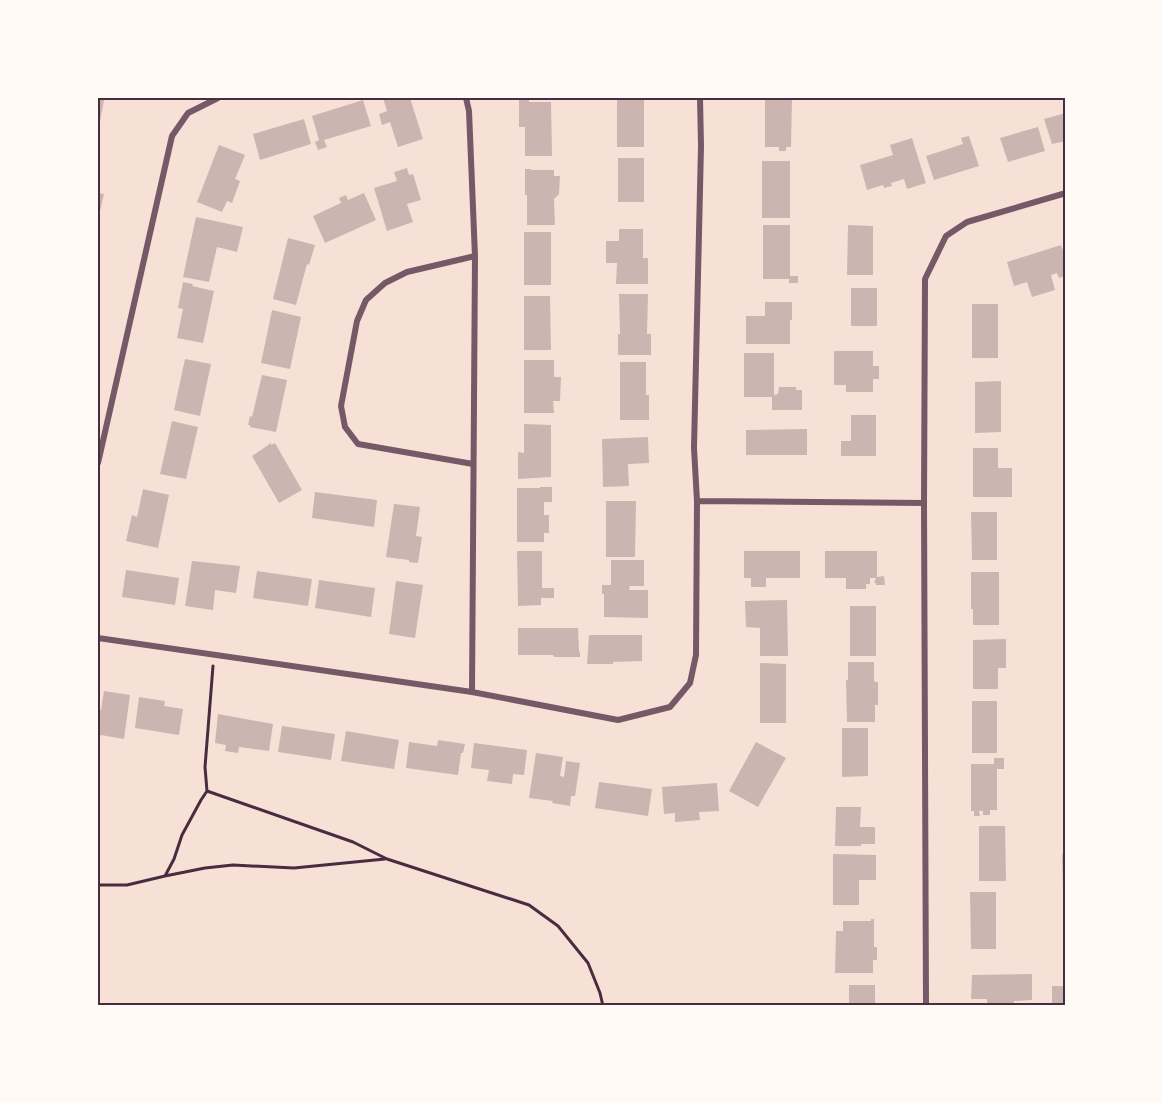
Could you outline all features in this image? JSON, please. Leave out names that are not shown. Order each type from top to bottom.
[{"type":"street","points":[[98,463],[172,136],[188,113],[218,98]]},
{"type":"street","points":[[466,98],[469,111],[475,256],[472,692]]},
{"type":"street","points":[[98,638],[472,692],[618,720],[670,707],[690,683],[696,655],[697,501],[694,448],[701,146],[700,98]]},
{"type":"street","points":[[926,1005],[925,279],[946,236],[967,222],[1065,193]]},
{"type":"street","points":[[473,464],[358,444],[345,427],[341,406],[357,321],[366,300],[385,283],[407,272],[475,256]]},
{"type":"street","points":[[697,501],[924,503]]},
{"type":"path","points":[[165,876],[174,859],[182,835],[207,791],[205,767],[213,655]]},
{"type":"path","points":[[207,791],[353,842],[387,859],[529,905],[558,926],[588,963],[603,1005]]},
{"type":"path","points":[[98,885],[127,885],[205,868],[233,865],[294,868],[387,859]]},
{"type":"building","points":[[98,98],[104,98],[99,127]]},
{"type":"building","points":[[383,98],[410,98],[423,139],[398,147],[390,122],[382,125],[379,114],[387,111]]},
{"type":"building","points":[[617,98],[644,98],[644,147],[617,147]]},
{"type":"building","points":[[765,98],[792,98],[791,147],[786,147],[786,151],[779,151],[779,147],[765,147]]},
{"type":"building","points":[[363,100],[371,126],[324,140],[327,147],[318,150],[315,142],[319,140],[312,116]]},
{"type":"building","points":[[519,100],[551,102],[552,156],[525,156],[525,127],[519,127]]},
{"type":"building","points":[[1066,113],[1066,141],[1052,144],[1044,119]]},
{"type":"building","points":[[304,119],[311,144],[260,160],[253,134]]},
{"type":"building","points":[[1038,127],[1045,151],[1008,162],[1000,138]]},
{"type":"building","points":[[969,136],[979,166],[934,180],[926,156],[963,144],[961,138]]},
{"type":"building","points":[[912,138],[926,183],[907,189],[904,179],[891,183],[892,186],[884,188],[883,185],[867,190],[860,165],[893,155],[890,145]]},
{"type":"building","points":[[219,145],[245,155],[235,179],[240,181],[232,203],[227,201],[222,212],[197,202]]},
{"type":"building","points":[[618,158],[644,158],[644,202],[618,202]]},
{"type":"building","points":[[762,161],[790,161],[790,218],[762,218]]},
{"type":"building","points":[[407,168],[409,175],[413,174],[421,200],[407,204],[413,222],[387,231],[374,188],[397,181],[394,172]]},
{"type":"building","points":[[525,169],[554,170],[554,176],[560,176],[559,194],[554,199],[555,225],[527,225]]},
{"type":"building","points":[[98,193],[104,194],[98,220]]},
{"type":"building","points":[[364,193],[376,220],[325,243],[313,216],[341,203],[339,198],[346,195],[348,200]]},
{"type":"building","points":[[196,217],[243,227],[237,252],[217,247],[209,282],[183,277]]},
{"type":"building","points":[[763,225],[790,225],[790,276],[798,276],[798,283],[789,283],[789,279],[763,279]]},
{"type":"building","points":[[848,225],[873,226],[873,275],[847,275]]},
{"type":"building","points":[[619,229],[643,229],[643,258],[648,258],[648,284],[616,284],[617,263],[606,263],[606,241],[619,241]]},
{"type":"building","points":[[524,232],[551,232],[551,285],[524,285]]},
{"type":"building","points":[[288,238],[315,245],[309,265],[307,264],[296,305],[273,299]]},
{"type":"building","points":[[1061,245],[1066,259],[1066,271],[1063,272],[1064,276],[1059,278],[1057,273],[1051,275],[1055,290],[1032,297],[1027,282],[1014,286],[1007,262]]},
{"type":"building","points":[[183,282],[214,291],[203,343],[177,338],[183,309],[178,308]]},
{"type":"building","points":[[851,288],[877,288],[877,326],[851,326]]},
{"type":"building","points":[[619,294],[648,294],[647,334],[651,334],[651,355],[618,355]]},
{"type":"building","points":[[524,296],[550,296],[551,350],[524,350]]},
{"type":"building","points":[[765,302],[792,302],[790,344],[746,344],[746,316],[765,316]]},
{"type":"building","points":[[972,304],[998,304],[998,358],[972,358]]},
{"type":"building","points":[[272,310],[301,317],[290,369],[261,363]]},
{"type":"building","points":[[834,351],[873,351],[873,366],[879,366],[879,379],[873,379],[873,392],[846,392],[846,385],[834,385]]},
{"type":"building","points":[[744,353],[774,353],[774,395],[778,394],[779,387],[796,387],[796,390],[802,390],[802,410],[772,410],[772,397],[744,397]]},
{"type":"building","points":[[185,359],[211,364],[200,416],[174,410]]},
{"type":"building","points":[[524,360],[554,360],[554,377],[561,377],[560,401],[553,401],[554,413],[524,413]]},
{"type":"building","points":[[620,362],[646,362],[649,420],[620,420]]},
{"type":"building","points":[[262,375],[287,380],[276,432],[248,425]]},
{"type":"building","points":[[1001,381],[1001,432],[975,433],[975,382]]},
{"type":"building","points":[[851,415],[876,415],[876,456],[841,456],[841,441],[851,441]]},
{"type":"building","points":[[172,421],[198,427],[186,479],[160,474]]},
{"type":"building","points":[[524,424],[551,425],[551,477],[518,479],[518,452],[524,453]]},
{"type":"building","points":[[807,429],[807,455],[746,455],[746,430]]},
{"type":"building","points":[[648,437],[649,463],[628,464],[629,486],[603,487],[602,439]]},
{"type":"building","points":[[271,443],[271,445],[275,443],[302,490],[279,503],[252,456]]},
{"type":"building","points":[[973,448],[998,448],[998,468],[1012,468],[1012,497],[973,497]]},
{"type":"building","points":[[552,487],[552,502],[544,502],[544,515],[549,515],[549,533],[544,533],[544,542],[517,542],[517,488]]},
{"type":"building","points":[[143,489],[169,495],[158,548],[126,541],[132,515],[137,517]]},
{"type":"building","points":[[315,492],[377,500],[374,527],[312,518]]},
{"type":"building","points":[[606,501],[636,501],[635,557],[606,557]]},
{"type":"building","points":[[394,504],[420,507],[416,536],[422,537],[418,563],[386,557]]},
{"type":"building","points":[[971,512],[997,512],[997,560],[972,560]]},
{"type":"building","points":[[517,551],[542,551],[542,588],[554,588],[554,598],[541,598],[541,605],[518,606]]},
{"type":"building","points":[[744,551],[800,551],[800,578],[766,578],[766,587],[751,587],[751,578],[744,578]]},
{"type":"building","points":[[825,551],[877,551],[877,577],[884,576],[885,585],[876,585],[874,583],[876,578],[870,578],[870,584],[866,584],[866,589],[846,589],[846,578],[825,578]]},
{"type":"building","points":[[611,560],[644,560],[644,586],[630,586],[629,590],[648,590],[648,618],[604,617],[602,585],[611,585]]},
{"type":"building","points":[[192,561],[240,566],[236,593],[215,590],[213,610],[185,606]]},
{"type":"building","points":[[126,570],[179,578],[175,605],[122,597]]},
{"type":"building","points":[[257,571],[312,579],[308,606],[253,598]]},
{"type":"building","points":[[971,572],[999,572],[999,625],[973,625]]},
{"type":"building","points":[[319,580],[375,588],[371,617],[315,608]]},
{"type":"building","points":[[396,581],[423,585],[415,638],[389,634]]},
{"type":"building","points":[[787,600],[788,656],[760,656],[760,628],[746,627],[745,601]]},
{"type":"building","points":[[850,606],[876,606],[876,656],[850,656]]},
{"type":"building","points":[[518,628],[578,628],[580,657],[518,655]]},
{"type":"building","points":[[589,635],[642,635],[642,661],[587,664]]},
{"type":"building","points":[[1006,639],[1006,668],[998,668],[998,689],[973,689],[973,640]]},
{"type":"building","points":[[848,662],[874,662],[874,680],[878,682],[875,722],[847,722]]},
{"type":"building","points":[[760,663],[786,664],[786,723],[760,723]]},
{"type":"building","points":[[104,691],[130,695],[124,739],[101,735],[98,737],[98,710],[101,710]]},
{"type":"building","points":[[139,697],[165,701],[164,706],[183,709],[179,735],[135,728]]},
{"type":"building","points":[[972,701],[997,701],[997,753],[972,753]]},
{"type":"building","points":[[218,714],[273,724],[269,751],[239,747],[238,753],[225,751],[226,745],[215,743]]},
{"type":"building","points":[[282,726],[335,734],[331,760],[278,752]]},
{"type":"building","points":[[842,728],[868,728],[868,776],[842,777]]},
{"type":"building","points":[[346,731],[399,740],[394,769],[341,761]]},
{"type":"building","points":[[438,740],[465,744],[463,753],[461,753],[458,775],[406,768],[409,742],[437,746]]},
{"type":"building","points":[[756,742],[786,758],[758,807],[729,791]]},
{"type":"building","points":[[474,743],[527,750],[524,775],[513,774],[512,784],[487,781],[489,770],[471,768]]},
{"type":"building","points":[[536,753],[563,757],[560,776],[564,777],[566,761],[580,763],[575,796],[571,796],[570,806],[529,798]]},
{"type":"building","points":[[994,758],[1004,758],[1004,769],[997,769],[997,810],[990,810],[990,815],[983,815],[983,811],[979,811],[980,816],[974,816],[974,811],[971,811],[971,764],[994,764]]},
{"type":"building","points":[[599,782],[652,789],[648,816],[595,808]]},
{"type":"building","points":[[717,783],[719,811],[699,812],[700,820],[675,822],[675,813],[664,814],[662,787]]},
{"type":"building","points":[[836,807],[861,807],[860,827],[875,827],[875,844],[835,846]]},
{"type":"building","points":[[979,826],[1005,826],[1006,881],[979,881]]},
{"type":"building","points":[[833,854],[876,855],[876,880],[859,880],[859,905],[833,905]]},
{"type":"building","points":[[1062,854],[1066,854],[1066,888],[1063,888]]},
{"type":"building","points":[[970,892],[996,892],[996,949],[971,949]]},
{"type":"building","points":[[874,919],[874,947],[877,947],[877,960],[873,960],[873,973],[835,973],[836,931],[843,931],[843,921],[871,921]]},
{"type":"building","points":[[1032,974],[1032,1000],[1014,1001],[1014,1006],[987,1006],[987,999],[971,999],[972,975]]},
{"type":"building","points":[[849,985],[875,985],[875,1006],[849,1006]]},
{"type":"building","points":[[1052,986],[1066,986],[1066,1006],[1052,1006]]}]
